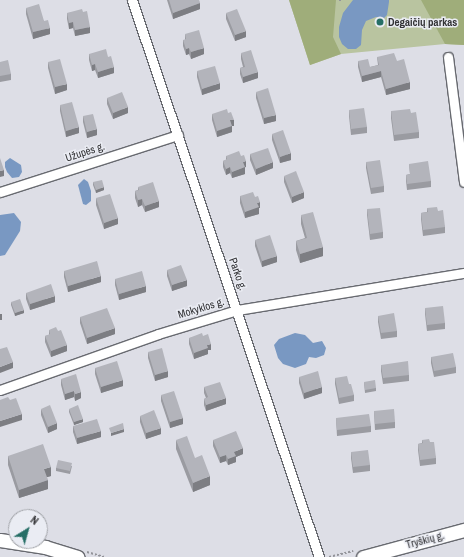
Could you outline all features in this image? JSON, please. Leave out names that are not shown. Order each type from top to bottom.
[{"type":"main road","name":"Tryškių g.","points":[[363,557],[464,530]]},
{"type":"main road","points":[[0,540],[45,547],[77,557]]},
{"type":"street","name":"Parko g.","points":[[132,0],[319,557]]},
{"type":"street","points":[[448,57],[464,182]]},
{"type":"street","name":"Užupės g.","points":[[0,192],[178,135]]},
{"type":"street","name":"Mokyklos g.","points":[[0,390],[158,334],[237,310],[464,273]]},
{"type":"green space","name":"Degaičių parkas","points":[[289,0],[464,0],[464,45],[445,44],[341,54],[310,65]]},
{"type":"green space","points":[[289,0],[336,0],[333,37],[341,54],[310,65]]},
{"type":"green space","points":[[421,0],[464,0],[464,45],[445,44]]},
{"type":"water","points":[[353,0],[389,0],[389,2],[387,15],[384,18],[376,17],[366,21],[362,30],[361,45],[356,49],[348,49],[342,44],[339,37],[339,27],[343,13]]},
{"type":"water","points":[[10,158],[21,165],[22,172],[19,177],[12,178],[7,172],[5,162]]},
{"type":"water","points":[[84,179],[88,182],[91,191],[91,201],[86,205],[83,204],[78,185]]},
{"type":"water","points":[[14,213],[21,222],[20,231],[5,255],[0,256],[0,215]]},
{"type":"water","points":[[295,333],[305,335],[313,343],[322,341],[326,348],[324,355],[316,358],[309,357],[306,364],[295,368],[283,364],[278,358],[274,345],[279,339]]},
{"type":"building","points":[[169,0],[199,0],[200,3],[173,13]]},
{"type":"building","points":[[39,4],[44,21],[48,20],[50,28],[33,32],[26,8]]},
{"type":"building","points":[[82,9],[83,12],[87,11],[90,27],[75,30],[73,22],[69,23],[67,13]]},
{"type":"building","points":[[237,9],[246,31],[235,35],[226,13]]},
{"type":"building","points":[[199,30],[204,48],[191,52],[189,48],[186,49],[183,40],[186,39],[185,34]]},
{"type":"building","points":[[106,49],[108,57],[111,56],[114,67],[98,72],[95,64],[92,65],[89,54]]},
{"type":"building","points":[[251,50],[258,72],[243,77],[240,68],[245,67],[241,53]]},
{"type":"building","points":[[394,53],[397,61],[404,59],[410,82],[386,89],[381,71],[362,76],[358,61],[368,59],[370,67],[379,65],[377,57]]},
{"type":"building","points":[[60,59],[67,84],[55,87],[48,62]]},
{"type":"building","points":[[8,60],[11,74],[0,76],[0,62]]},
{"type":"building","points":[[215,66],[220,83],[202,89],[197,71]]},
{"type":"building","points":[[268,88],[276,115],[264,118],[256,92]]},
{"type":"building","points":[[122,92],[128,107],[113,113],[107,98]]},
{"type":"building","points":[[72,102],[79,127],[66,131],[60,105]]},
{"type":"building","points":[[364,108],[367,127],[351,129],[349,110]]},
{"type":"building","points":[[227,109],[228,113],[231,112],[234,120],[230,120],[232,126],[217,131],[212,114]]},
{"type":"building","points":[[410,109],[411,113],[416,112],[419,132],[394,135],[391,111]]},
{"type":"building","points":[[93,114],[97,129],[87,132],[83,116]]},
{"type":"building","points":[[283,130],[291,153],[280,157],[272,134]]},
{"type":"building","points":[[268,148],[273,162],[256,169],[250,154]]},
{"type":"building","points":[[239,151],[241,156],[244,155],[246,161],[243,162],[245,167],[232,172],[230,167],[226,169],[223,161],[227,159],[226,156]]},
{"type":"building","points":[[0,158],[4,170],[0,171]]},
{"type":"building","points":[[380,160],[384,186],[371,188],[366,162]]},
{"type":"building","points":[[428,161],[431,181],[407,184],[406,175],[410,174],[409,164]]},
{"type":"building","points":[[296,171],[304,192],[292,197],[284,176]]},
{"type":"building","points":[[102,180],[104,187],[96,190],[93,182]]},
{"type":"building","points":[[153,182],[159,201],[145,206],[142,199],[138,200],[135,191],[139,190],[138,187]]},
{"type":"building","points":[[253,192],[255,197],[258,196],[260,202],[257,203],[259,207],[245,212],[240,196]]},
{"type":"building","points":[[110,194],[118,218],[104,223],[96,198]]},
{"type":"building","points":[[437,207],[438,211],[443,210],[445,227],[423,230],[421,213],[428,212],[427,208]]},
{"type":"building","points":[[380,208],[383,232],[370,234],[367,209]]},
{"type":"building","points":[[313,212],[323,247],[300,254],[296,241],[307,238],[301,215]]},
{"type":"building","points":[[270,235],[277,256],[262,261],[255,240]]},
{"type":"building","points":[[97,261],[101,276],[68,286],[64,271]]},
{"type":"building","points":[[181,265],[187,280],[172,285],[167,270]]},
{"type":"building","points":[[142,271],[146,286],[119,294],[115,279]]},
{"type":"building","points":[[51,284],[55,296],[30,304],[26,293]]},
{"type":"building","points":[[20,299],[24,310],[15,313],[11,302]]},
{"type":"building","points":[[443,306],[445,323],[427,325],[425,308]]},
{"type":"building","points":[[107,308],[115,328],[87,338],[80,317]]},
{"type":"building","points":[[394,313],[397,331],[381,333],[378,316]]},
{"type":"building","points":[[56,327],[58,331],[61,330],[67,345],[51,351],[45,336],[50,334],[49,330]]},
{"type":"building","points":[[202,333],[203,336],[208,334],[211,344],[207,345],[208,348],[194,353],[189,338]]},
{"type":"building","points":[[7,347],[13,362],[0,367],[0,349]]},
{"type":"building","points":[[162,348],[168,371],[155,375],[148,352]]},
{"type":"building","points":[[453,353],[456,367],[434,371],[431,357]]},
{"type":"building","points":[[117,361],[123,380],[101,387],[95,368]]},
{"type":"building","points":[[408,361],[409,375],[383,378],[381,365]]},
{"type":"building","points":[[318,371],[322,387],[304,393],[299,377]]},
{"type":"building","points":[[76,374],[81,392],[75,394],[74,391],[65,394],[61,379]]},
{"type":"building","points":[[347,376],[354,395],[339,398],[335,378]]},
{"type":"building","points":[[375,380],[376,388],[365,390],[364,382]]},
{"type":"building","points":[[220,382],[226,398],[206,405],[204,399],[208,397],[204,387]]},
{"type":"building","points":[[174,391],[183,418],[170,422],[161,395]]},
{"type":"building","points":[[8,397],[10,400],[16,398],[22,414],[0,421],[0,400]]},
{"type":"building","points":[[50,405],[57,423],[48,427],[41,409]]},
{"type":"building","points":[[78,405],[83,419],[74,422],[69,409]]},
{"type":"building","points":[[394,409],[395,422],[375,424],[374,411]]},
{"type":"building","points":[[154,410],[161,428],[146,433],[140,416]]},
{"type":"building","points":[[369,414],[371,426],[337,430],[336,418]]},
{"type":"building","points":[[97,419],[101,431],[77,438],[73,426]]},
{"type":"building","points":[[123,423],[124,429],[111,433],[109,428]]},
{"type":"building","points":[[236,431],[243,448],[234,452],[236,456],[228,459],[226,455],[220,457],[213,440]]},
{"type":"building","points":[[187,436],[195,458],[202,455],[210,476],[193,483],[176,440]]},
{"type":"building","points":[[429,439],[430,442],[434,442],[436,458],[420,460],[418,444],[423,443],[422,440]]},
{"type":"building","points":[[43,444],[51,467],[44,469],[48,480],[19,490],[8,456]]},
{"type":"building","points":[[368,450],[370,465],[353,467],[351,452]]},
{"type":"building","points":[[58,460],[72,463],[70,471],[56,468]]},
{"type":"place","name":"Degaičių parkas","points":[[380,22]]}]
